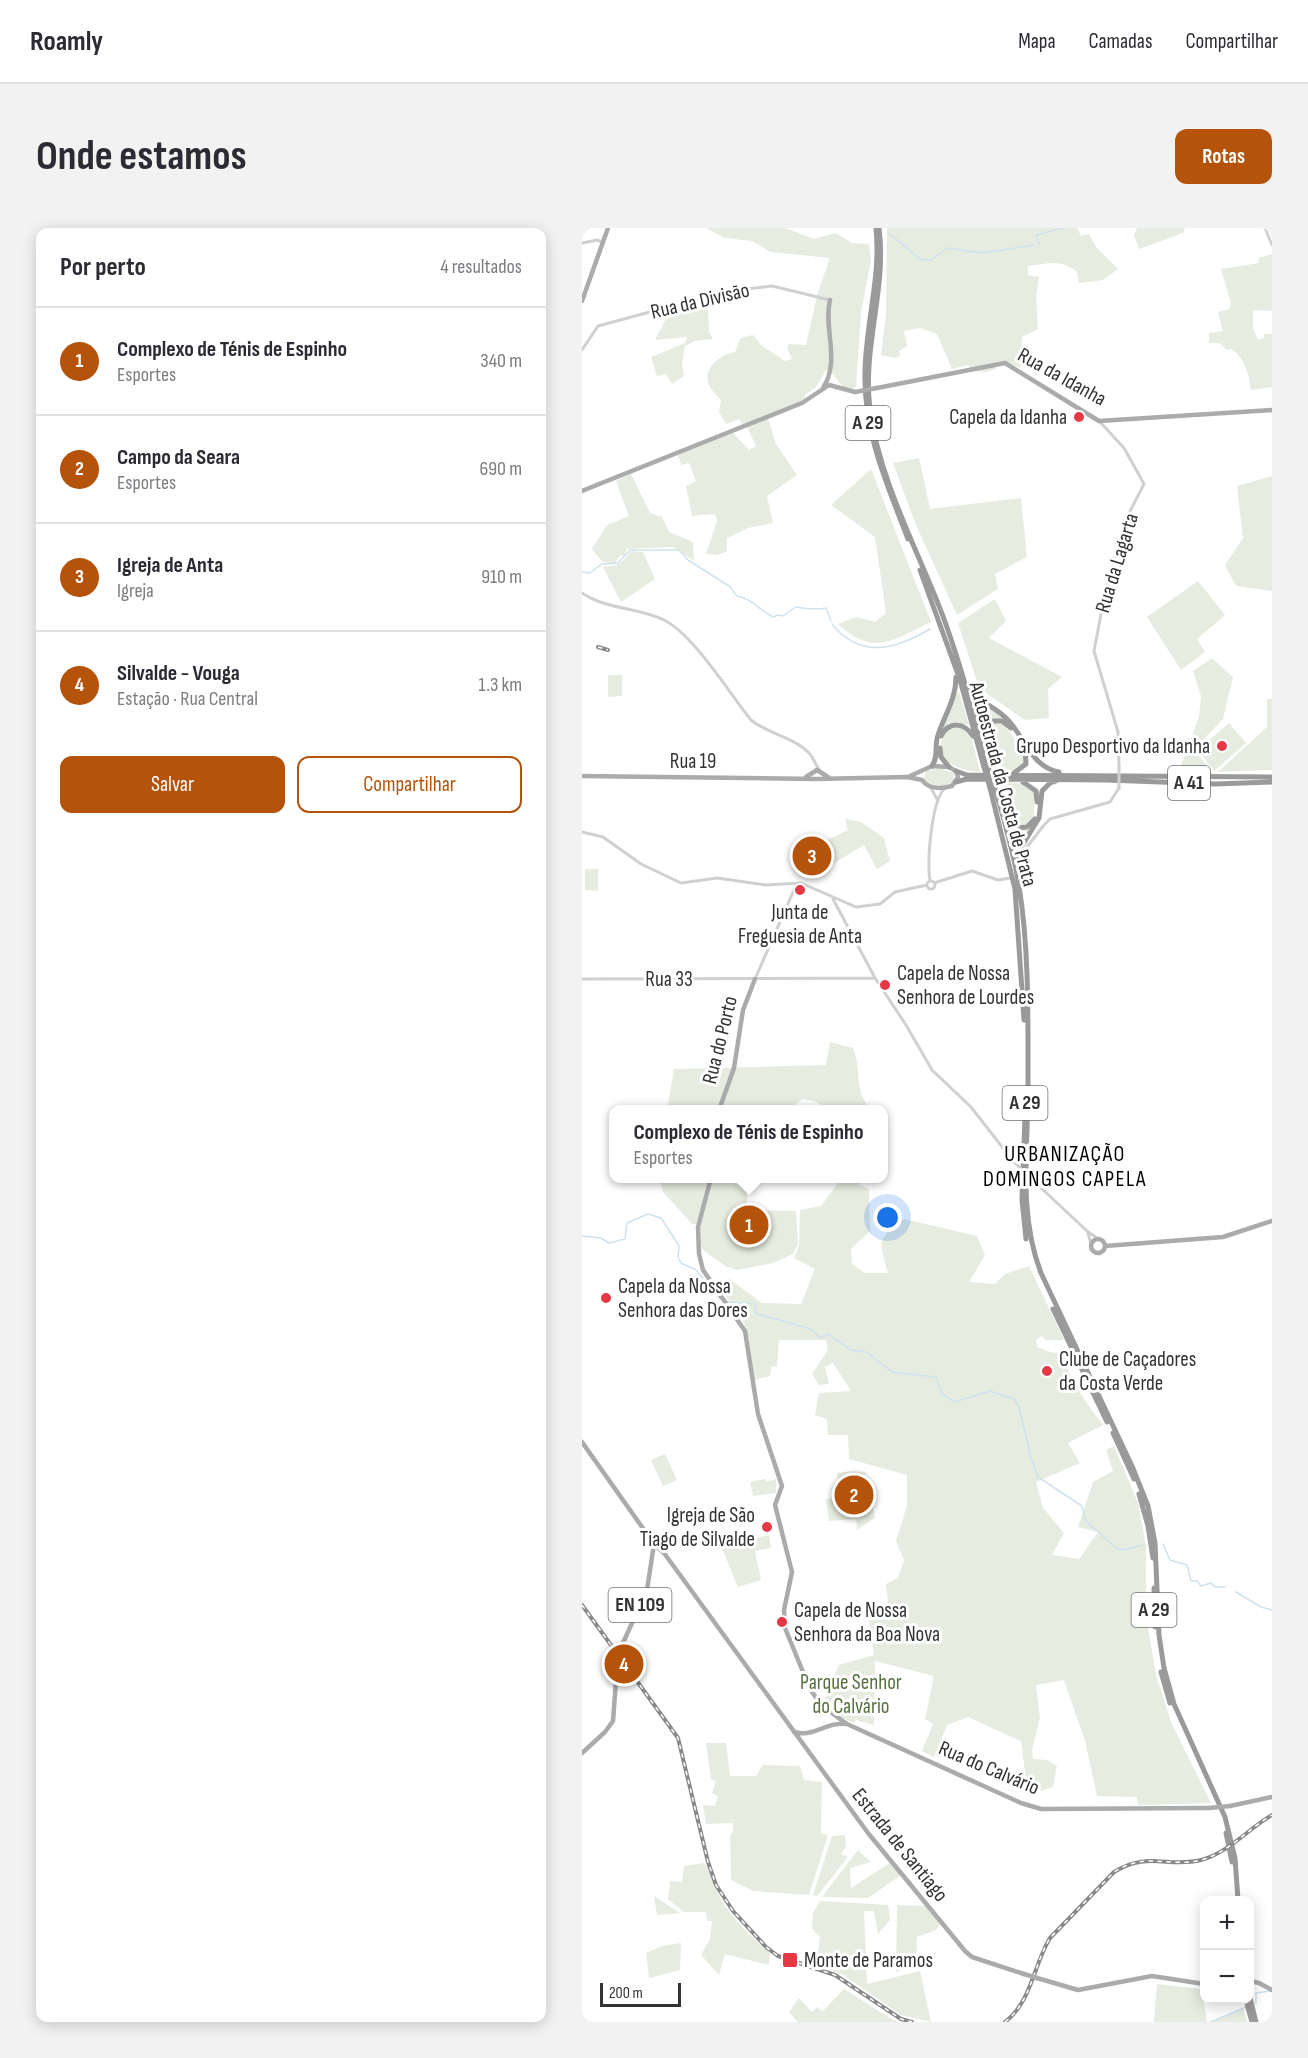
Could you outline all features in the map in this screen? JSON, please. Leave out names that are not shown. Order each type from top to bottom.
[{"type":"highway","name":"Autoestrada da Costa de Prata","points":[[878,228],[876,286],[865,370],[869,426],[879,463],[935,608],[987,767]]},
{"type":"highway","name":"Autoestrada da Costa de Prata","points":[[878,228],[880,286],[869,371],[873,426],[882,461],[944,619],[964,680],[983,744],[1011,870],[1019,936],[1024,1035],[1022,1200],[1025,1232],[1037,1274],[1132,1466],[1148,1506],[1155,1543],[1159,1635],[1164,1668],[1174,1704],[1225,1817],[1233,1847],[1237,1896]]},
{"type":"highway","name":"A 29","points":[[932,766],[937,756],[937,736],[955,697],[956,672]]},
{"type":"highway","name":"A 29","points":[[964,680],[972,694],[1007,718],[1040,764],[1053,771],[1072,774]]},
{"type":"highway","points":[[983,744],[983,730],[991,721],[1002,721],[1011,728],[1023,746],[1027,758],[1022,770],[1008,775]]},
{"type":"highway","points":[[949,767],[940,751],[940,740],[945,729],[962,725],[976,739]]},
{"type":"highway","name":"A 41","points":[[956,771],[967,775],[1072,774],[1215,779],[1272,777]]},
{"type":"highway","name":"A 41","points":[[956,782],[967,779],[1215,784],[1272,782]]},
{"type":"highway","points":[[1002,815],[1012,826],[1022,828],[1031,824],[1036,817],[1036,791],[1028,783],[1013,779]]},
{"type":"highway","points":[[1016,870],[1020,849],[1039,818],[1042,791],[1050,783],[1064,780]]},
{"type":"highway","name":"Autoestrada da Costa de Prata","points":[[992,788],[1002,815],[1016,870],[1023,936],[1028,1035],[1026,1216],[1035,1258],[1067,1334]]},
{"type":"highway","points":[[1249,2004],[1254,2022]]},
{"type":"main road","points":[[582,301],[608,228]]},
{"type":"main road","points":[[582,491],[802,403],[813,396],[831,380],[832,350],[828,315],[830,300]]},
{"type":"main road","name":"Rua da Idanha","points":[[831,380],[855,392],[1005,363],[1099,421],[1272,410]]},
{"type":"main road","points":[[822,389],[831,380]]},
{"type":"main road","points":[[813,396],[831,380]]},
{"type":"main road","points":[[932,766],[949,767],[956,771],[956,782],[947,788],[929,787],[922,780],[923,771],[932,766]]},
{"type":"main road","name":"Rua 19","points":[[907,777],[923,771]]},
{"type":"main road","name":"Rua 19","points":[[582,776],[804,778],[816,773],[828,777],[907,777],[922,780]]},
{"type":"main road","name":"Rua do Porto","points":[[721,1105],[734,1068],[743,1010],[754,979]]},
{"type":"main road","points":[[710,1183],[698,1227],[698,1241],[703,1270],[745,1331],[758,1414],[782,1486],[776,1500],[781,1533],[792,1567],[791,1585],[784,1610],[785,1628],[810,1689],[822,1706],[847,1724]]},
{"type":"main road","points":[[1102,1242],[1102,1252],[1096,1253],[1091,1244],[1102,1242],[1223,1237],[1272,1221]]},
{"type":"main road","name":"Estrada de Santiago","points":[[582,1442],[655,1551],[666,1556],[871,1836],[965,1951],[972,1957],[1078,1990],[1152,1976],[1200,1984]]},
{"type":"main road","name":"EN 109","points":[[582,1753],[605,1732],[613,1721],[618,1654],[647,1590],[655,1551]]},
{"type":"main road","points":[[830,1725],[833,1715]]},
{"type":"main road","name":"Rua do Calvário","points":[[798,1738],[830,1725],[847,1724],[1032,1807],[1045,1809],[1209,1808],[1232,1806],[1272,1797]]},
{"type":"main road","points":[[794,1732],[804,1736],[804,1746]]},
{"type":"main road","points":[[1254,1982],[1271,1989]]},
{"type":"street","points":[[1265,228],[1272,245]]},
{"type":"street","points":[[582,243],[597,240],[602,242]]},
{"type":"street","name":"Rua da Divisão","points":[[582,350],[598,326],[728,291],[772,286],[830,300]]},
{"type":"street","name":"Rua da Lagarta","points":[[1020,877],[1031,872],[1027,847],[1051,819],[1105,805],[1115,798],[1119,788],[1118,732],[1094,651],[1106,588],[1126,519],[1144,484],[1124,448],[1099,421]]},
{"type":"street","points":[[582,592],[604,603],[651,614],[680,630],[751,720],[809,752],[816,773]]},
{"type":"street","points":[[929,787],[938,802]]},
{"type":"street","points":[[839,905],[859,907],[880,904],[895,892],[927,885],[930,881],[927,856],[938,802],[941,793],[947,788]]},
{"type":"street","points":[[582,832],[603,837],[641,864],[677,882],[692,883],[717,878],[765,885],[797,883],[818,889],[832,898],[839,905],[872,973],[932,1070],[971,1107],[1013,1161],[1087,1231],[1102,1242]]},
{"type":"street","points":[[930,881],[934,883],[972,871],[998,880],[1010,878]]},
{"type":"street","points":[[754,979],[797,883]]},
{"type":"street","points":[[927,885],[932,889],[934,883]]},
{"type":"street","points":[[864,979],[872,973]]},
{"type":"street","name":"Rua 33","points":[[582,979],[875,978]]},
{"type":"street","points":[[1087,1231],[1091,1244]]},
{"type":"green space","points":[[706,228],[785,228],[814,239],[836,233],[852,243],[869,244],[871,261],[861,312],[856,387],[852,389],[843,387],[833,374],[826,370],[816,387],[805,395],[805,404],[768,418],[776,444],[797,475],[767,496],[773,523],[748,528],[727,538],[727,551],[717,555],[706,554],[717,521],[715,514],[692,516],[686,486],[696,481],[689,463],[681,465],[678,455],[733,433],[749,450],[756,446],[745,423],[742,424],[739,419],[726,424],[719,412],[721,400],[709,385],[708,373],[719,359],[735,352],[741,338],[753,335],[762,346],[785,361],[792,359],[787,348],[789,344],[806,345],[818,292],[830,258],[771,252],[752,241],[725,238]]},
{"type":"green space","points":[[887,228],[1077,228],[1081,236],[1089,234],[1096,247],[1118,269],[1103,280],[1079,283],[1077,272],[1059,263],[1028,266],[1028,275],[1039,277],[1036,298],[1038,329],[1022,337],[1020,368],[1006,362],[996,364],[996,369],[985,372],[974,370],[968,365],[952,369],[937,334],[920,328],[904,331],[907,346],[899,351],[900,356],[894,358],[881,355],[886,314]]},
{"type":"green space","points":[[1137,228],[1185,228],[1183,233],[1139,249],[1134,235]]},
{"type":"green space","points":[[1272,254],[1272,311],[1253,310],[1253,328],[1258,340],[1264,338],[1264,334],[1272,334],[1272,387],[1251,390],[1240,357],[1236,352],[1231,349],[1227,350],[1220,343],[1209,343],[1209,333],[1223,331],[1218,312],[1229,309],[1231,304],[1221,269],[1259,263],[1258,258]]},
{"type":"green space","points":[[701,300],[704,308],[708,308],[709,332],[713,339],[695,341],[685,346],[682,364],[684,376],[672,384],[666,374],[657,376],[651,357],[685,343],[687,337],[655,340],[671,309]]},
{"type":"green space","points":[[919,458],[930,509],[1021,498],[1027,557],[995,574],[998,589],[957,615],[916,525],[893,463]]},
{"type":"green space","points":[[871,469],[931,622],[895,639],[873,643],[851,634],[838,624],[856,617],[875,622],[886,613],[875,537],[831,505]]},
{"type":"green space","points":[[631,474],[650,513],[662,517],[669,532],[693,542],[694,561],[673,547],[627,549],[625,555],[620,556],[615,563],[603,562],[592,549],[607,525],[629,516],[616,481]]},
{"type":"green space","points":[[1272,476],[1272,591],[1236,586],[1225,565],[1243,538],[1237,486]]},
{"type":"green space","points":[[631,551],[643,552],[655,579],[621,602],[603,567],[620,563]]},
{"type":"green space","points":[[1198,581],[1225,615],[1197,639],[1205,652],[1181,670],[1147,617]]},
{"type":"green space","points":[[995,599],[1006,621],[989,638],[1062,677],[1048,689],[1049,718],[1025,720],[979,688],[958,623]]},
{"type":"green space","points":[[1212,658],[1233,677],[1223,719],[1194,749],[1213,774],[1179,771],[1199,717],[1201,696],[1193,671]]},
{"type":"green space","points":[[608,675],[622,675],[622,696],[608,697]]},
{"type":"green space","points":[[957,692],[959,692],[969,725],[957,723],[940,734]]},
{"type":"green space","points":[[969,692],[1007,721],[992,719],[981,729]]},
{"type":"green space","points":[[1267,699],[1272,699],[1272,770],[1218,772],[1267,727]]},
{"type":"green space","points":[[993,723],[1003,724],[1022,748],[1025,762],[1016,770],[994,772],[985,740],[986,733]]},
{"type":"green space","name":"Grupo Desportivo da Idanha","points":[[1229,723],[1246,743],[1214,771],[1198,750]]},
{"type":"green space","points":[[959,726],[971,735],[980,772],[962,769],[947,761],[942,755],[942,739],[947,729]]},
{"type":"green space","points":[[939,768],[954,773],[953,783],[943,786],[926,783],[924,779],[926,771]]},
{"type":"green space","points":[[997,782],[1023,783],[1034,792],[1034,817],[1027,824],[1017,826],[1005,815]]},
{"type":"green space","points":[[845,819],[861,822],[884,838],[890,861],[877,869],[864,845],[826,868],[817,845],[848,830]]},
{"type":"green space","points":[[1032,825],[1015,854],[1008,826],[1017,829]]},
{"type":"green space","points":[[585,869],[598,869],[598,891],[585,890]]},
{"type":"green space","points":[[830,1042],[853,1048],[860,1088],[868,1105],[821,1105],[802,1099],[795,1105],[668,1105],[674,1069],[826,1065]]},
{"type":"green space","points":[[660,1183],[708,1183],[697,1224],[692,1224],[663,1192]]},
{"type":"green space","points":[[711,1183],[732,1183],[747,1186],[747,1210],[796,1211],[798,1244],[793,1254],[773,1263],[737,1270],[727,1267],[704,1251],[701,1246],[700,1228]]},
{"type":"green space","name":"Parque Senhor do Calvário","points":[[838,1183],[859,1183],[859,1185],[869,1189],[870,1231],[851,1249],[852,1264],[865,1273],[888,1273],[882,1242],[888,1232],[904,1219],[977,1236],[985,1255],[969,1282],[995,1284],[1005,1274],[1029,1266],[1064,1340],[1046,1340],[1042,1336],[1036,1340],[1037,1347],[1053,1353],[1060,1352],[1079,1390],[1103,1425],[1068,1443],[1080,1463],[1036,1482],[1043,1508],[1064,1533],[1052,1555],[1079,1559],[1098,1532],[1078,1527],[1093,1482],[1113,1471],[1106,1450],[1114,1446],[1138,1503],[1146,1547],[1146,1616],[1156,1675],[1171,1722],[1211,1803],[1138,1805],[1137,1797],[1097,1796],[1085,1741],[1064,1680],[1036,1685],[1040,1718],[1032,1750],[1033,1759],[1047,1760],[1057,1766],[1053,1787],[1041,1791],[1027,1787],[1021,1741],[968,1717],[947,1725],[934,1757],[922,1751],[933,1724],[925,1719],[934,1676],[875,1661],[874,1725],[856,1720],[854,1723],[836,1715],[823,1703],[839,1665],[874,1655],[869,1621],[889,1612],[886,1584],[898,1578],[904,1560],[896,1541],[907,1506],[907,1475],[849,1459],[848,1435],[828,1435],[827,1419],[815,1415],[819,1393],[851,1391],[833,1363],[825,1367],[829,1384],[819,1385],[812,1374],[828,1350],[826,1340],[779,1340],[777,1366],[771,1367],[770,1376],[754,1380],[744,1323],[720,1287],[728,1278],[762,1303],[801,1304],[815,1269],[794,1258],[799,1245],[800,1210],[821,1206]]},
{"type":"green space","points":[[665,1454],[677,1480],[663,1486],[651,1460]]},
{"type":"green space","points":[[865,1472],[875,1518],[857,1530],[856,1519],[829,1521],[826,1499],[840,1498],[837,1473]]},
{"type":"green space","points":[[765,1479],[766,1482],[776,1479],[776,1493],[753,1496],[750,1482]]},
{"type":"green space","points":[[769,1535],[771,1548],[755,1551],[761,1580],[738,1587],[721,1546]]},
{"type":"green space","points":[[706,1743],[726,1743],[730,1776],[756,1776],[763,1765],[800,1766],[804,1780],[822,1782],[821,1833],[828,1835],[809,1895],[753,1891],[731,1880],[730,1836],[733,1832],[733,1823],[706,1824],[703,1805],[715,1806],[718,1796],[712,1793],[716,1781],[711,1779]]},
{"type":"green space","points":[[845,1835],[846,1847],[841,1854],[848,1857],[817,1896],[813,1895],[832,1836]]},
{"type":"green space","points":[[858,1850],[871,1862],[850,1868],[851,1888],[890,1863],[901,1875],[868,1898],[822,1897]]},
{"type":"green space","points":[[704,1863],[727,1908],[744,1929],[770,1953],[769,1965],[725,1954],[719,1975],[701,1955],[710,1939],[712,1921],[707,1921],[706,1912],[684,1912],[668,1899],[670,1881],[682,1882],[684,1866]]},
{"type":"green space","points":[[654,1896],[680,1913],[657,1915]]},
{"type":"green space","points":[[820,1901],[888,1905],[890,1920],[878,1934],[874,1911],[864,1911],[867,1984],[920,1971],[931,2022],[901,2015],[842,1974],[816,1966],[820,1937],[812,1929],[813,1913]]},
{"type":"green space","points":[[897,1905],[926,1906],[941,1923],[936,1930],[917,1937],[916,1965],[896,1972]]},
{"type":"green space","points":[[681,1943],[680,1970],[649,1978],[646,1953],[662,1946]]},
{"type":"green space","points":[[1157,1984],[1200,1989],[1200,2004],[1204,2004],[1207,2022],[1154,2022]]},
{"type":"green space","points":[[844,1989],[898,2022],[798,2022],[789,2012],[799,1998],[812,2012],[817,2007],[823,2011]]},
{"type":"green space","points":[[1243,2008],[1247,2022],[1208,2022]]},
{"type":"waterway","points":[[1039,244],[1036,235],[1063,228]]},
{"type":"waterway","points":[[889,233],[920,259],[931,260],[947,248],[983,253],[1034,245]]},
{"type":"waterway","points":[[582,572],[590,573],[602,564],[618,563],[630,550],[679,550],[688,560],[729,586],[737,596],[773,617],[783,616],[796,607],[826,608],[831,621]]},
{"type":"waterway","points":[[832,624],[855,643],[879,648],[904,642],[930,629]]},
{"type":"waterway","points":[[582,1236],[601,1238],[609,1243],[625,1239],[627,1223],[648,1214],[661,1218],[679,1246],[678,1257],[681,1263],[696,1270],[703,1278]]},
{"type":"waterway","points":[[705,1281],[720,1299]]},
{"type":"waterway","points":[[728,1302],[755,1304],[755,1313],[811,1329],[820,1338],[828,1334],[851,1350],[866,1352],[892,1372],[936,1377],[942,1394],[955,1402],[990,1391],[1014,1399],[1019,1407],[1038,1477],[1082,1506],[1085,1520],[1116,1548],[1123,1550],[1142,1545]]},
{"type":"waterway","points":[[1163,1544],[1170,1560],[1187,1565],[1191,1581],[1197,1581],[1201,1586],[1211,1583],[1215,1587],[1225,1587]]},
{"type":"waterway","points":[[1236,1592],[1261,1607],[1272,1610]]},
{"type":"waterway","points":[[1254,2004],[1256,2003],[1256,1993],[1271,1991]]},
{"type":"waterway","points":[[1211,2022],[1246,2007]]},
{"type":"railway","points":[[598,647],[608,650]]},
{"type":"railway","points":[[582,1605],[678,1738],[708,1862],[716,1885],[733,1911],[766,1947],[778,1956],[835,1975],[901,2019],[912,2022]]},
{"type":"railway","points":[[1005,2022],[1014,2014],[1027,1994],[1050,1938],[1114,1872],[1137,1862],[1189,1862],[1211,1857],[1272,1815]]},
{"type":"place","name":"Capela da Idanha","points":[[1079,417]]},
{"type":"place","name":"Grupo Desportivo da Idanha","points":[[1222,746]]},
{"type":"place","name":"Igreja de Anta","points":[[812,856]]},
{"type":"place","name":"Junta de Freguesia de Anta","points":[[800,890]]},
{"type":"place","name":"Capela de Nossa Senhora de Lourdes","points":[[885,985]]},
{"type":"place","name":"Complexo de Ténis de Espinho","points":[[749,1225]]},
{"type":"place","name":"Capela da Nossa Senhora das Dores","points":[[606,1298]]},
{"type":"place","name":"Clube de Caçadores da Costa Verde","points":[[1047,1371]]},
{"type":"place","name":"Campo da Seara","points":[[854,1495]]},
{"type":"place","name":"Igreja de São Tiago de Silvalde","points":[[767,1527]]},
{"type":"place","name":"Capela de Nossa Senhora da Boa Nova","points":[[782,1622]]},
{"type":"place","name":"Silvalde - Vouga","points":[[624,1664]]},
{"type":"place","name":"Monte de Paramos","points":[[790,1960]]},
{"type":"district","name":"URBANIZAÇÃO DOMINGOS CAPELA","points":[[1065,1166]]}]
